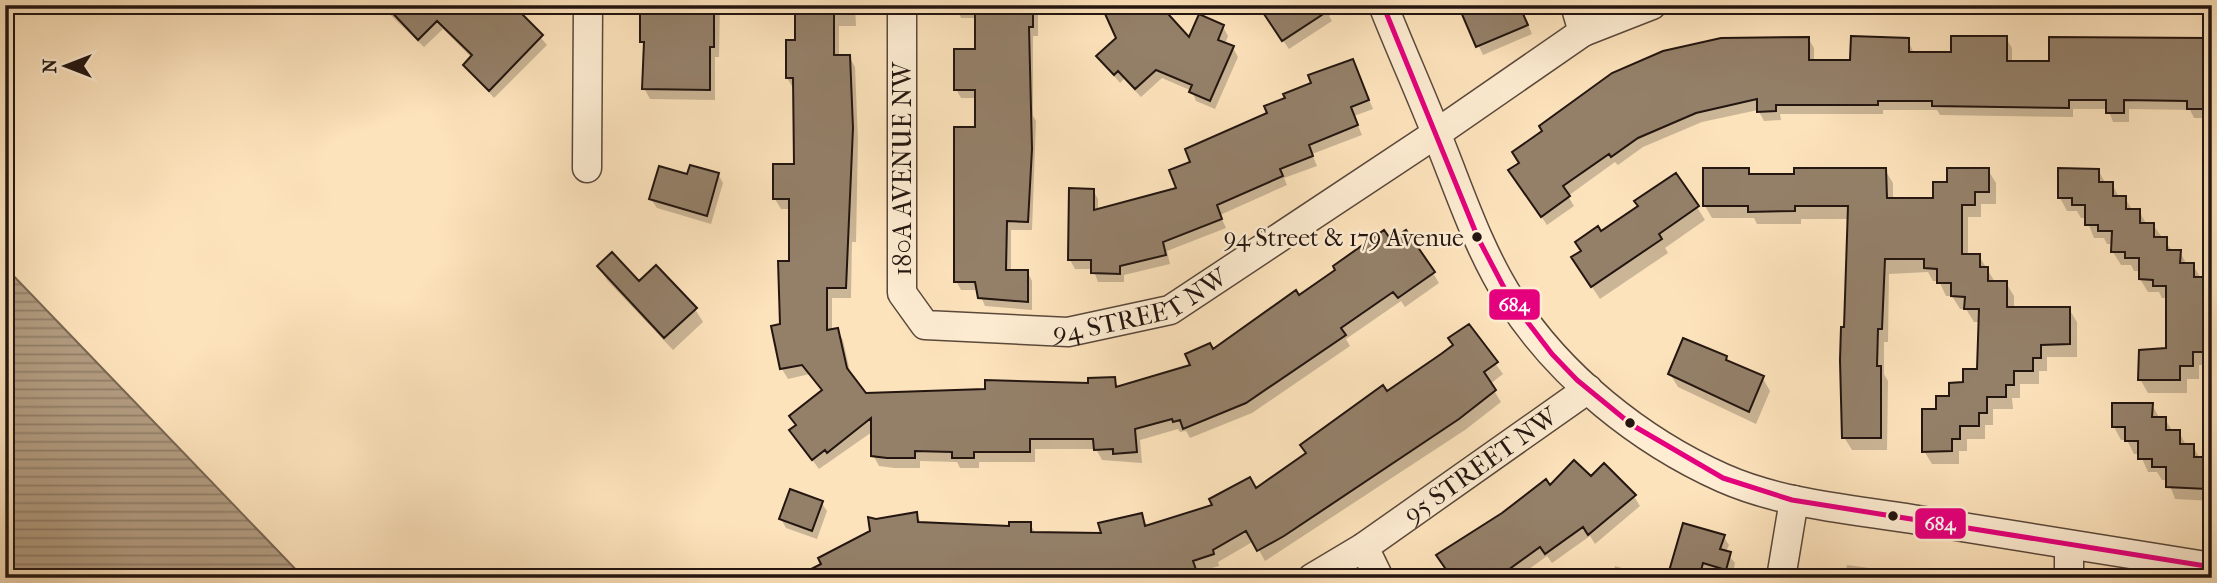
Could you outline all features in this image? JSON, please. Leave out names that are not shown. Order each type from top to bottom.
[{"type":"street","points":[[587,168],[588,5]]},
{"type":"street","name":"180A AVENUE NW","points":[[902,5],[902,293],[925,326]]},
{"type":"street","points":[[1383,5],[1437,133],[1472,228],[1510,299],[1543,342],[1588,389],[1628,422],[1673,451],[1724,478],[1794,500],[2212,567]]},
{"type":"street","name":"94 STREET NW","points":[[925,326],[1068,331],[1170,310],[1437,133],[1579,18],[1651,5]]},
{"type":"street","name":"95 STREET NW","points":[[1312,578],[1364,547],[1588,389]]},
{"type":"street","points":[[1781,578],[1794,500]]},
{"type":"street","points":[[2069,545],[2069,578]]},
{"type":"street","points":[[1364,547],[1379,578]]},
{"type":"shaded area","points":[[5,267],[304,578],[5,578]]},
{"type":"building","points":[[385,5],[513,5],[543,35],[489,91],[463,65],[472,55],[437,21],[418,40]]},
{"type":"building","points":[[795,5],[834,5],[834,55],[850,55],[853,128],[846,288],[827,288],[827,330],[838,328],[847,368],[866,393],[985,389],[985,380],[1088,383],[1088,378],[1115,377],[1116,387],[1190,365],[1185,354],[1210,343],[1213,349],[1296,290],[1299,295],[1335,270],[1333,266],[1384,230],[1391,240],[1406,230],[1435,272],[1398,298],[1393,292],[1341,328],[1346,335],[1246,403],[1183,429],[1180,420],[1173,422],[1172,419],[1135,429],[1137,452],[1113,454],[1113,449],[1094,450],[1093,439],[1030,439],[1030,452],[974,452],[974,458],[952,458],[952,452],[915,451],[915,458],[871,456],[871,418],[827,453],[825,450],[812,460],[789,430],[796,425],[789,416],[822,390],[802,365],[780,369],[771,326],[780,324],[778,261],[789,261],[789,199],[773,199],[773,164],[794,164],[793,78],[786,78],[786,40],[795,40]]},
{"type":"building","points":[[975,5],[1033,5],[1033,27],[1029,27],[1032,149],[1028,222],[1007,221],[1006,270],[1028,270],[1028,302],[978,298],[975,282],[954,282],[954,127],[975,127],[975,90],[954,90],[954,49],[975,49]]},
{"type":"building","points":[[1101,5],[1160,5],[1189,37],[1199,14],[1224,25],[1218,40],[1234,46],[1210,101],[1189,92],[1192,85],[1156,70],[1135,89],[1118,71],[1114,75],[1096,56],[1116,38]]},
{"type":"building","points":[[1258,5],[1337,5],[1282,41]]},
{"type":"building","points":[[1458,5],[1519,5],[1528,25],[1476,47]]},
{"type":"building","points":[[714,8],[710,90],[642,89],[644,42],[640,42],[640,9]]},
{"type":"building","points":[[1851,36],[1909,38],[1909,52],[1951,52],[1951,36],[2007,36],[2007,61],[2049,61],[2049,37],[2207,38],[2207,61],[2212,61],[2212,109],[2187,109],[2187,101],[2124,100],[2124,113],[2106,113],[2106,100],[2069,100],[2069,108],[1932,106],[1932,101],[1878,101],[1878,105],[1776,105],[1776,111],[1757,112],[1757,99],[1696,113],[1638,138],[1611,157],[1609,154],[1563,186],[1570,196],[1541,217],[1508,170],[1519,163],[1512,152],[1542,131],[1539,126],[1612,73],[1663,51],[1721,38],[1809,37],[1809,60],[1850,60]]},
{"type":"building","points":[[1353,59],[1369,100],[1351,107],[1358,125],[1309,145],[1313,156],[1280,169],[1283,176],[1217,205],[1222,219],[1163,242],[1166,255],[1120,266],[1120,274],[1091,273],[1091,260],[1068,260],[1069,188],[1094,189],[1094,210],[1176,188],[1169,170],[1190,162],[1185,149],[1267,113],[1264,106],[1285,98],[1283,94],[1311,83],[1308,75]]},
{"type":"building","points":[[690,165],[719,173],[707,216],[649,199],[659,166],[687,174]]},
{"type":"building","points":[[1703,168],[1749,168],[1749,174],[1794,174],[1794,168],[1886,168],[1887,198],[1933,198],[1933,182],[1947,182],[1947,168],[1989,168],[1989,192],[1975,192],[1975,205],[1962,205],[1962,254],[1980,254],[1980,267],[1988,267],[1988,281],[2007,281],[2007,307],[2070,307],[2070,344],[2041,345],[2041,358],[2033,358],[2033,371],[2014,371],[2014,385],[2006,385],[2006,397],[1987,397],[1987,413],[1979,413],[1979,426],[1960,426],[1960,439],[1952,439],[1952,451],[1922,452],[1922,409],[1936,409],[1936,396],[1949,396],[1949,383],[1963,382],[1963,369],[1977,369],[1979,309],[1964,309],[1965,297],[1951,296],[1951,283],[1937,283],[1937,269],[1924,268],[1924,259],[1885,259],[1882,329],[1878,329],[1877,366],[1881,366],[1881,438],[1842,438],[1840,360],[1841,327],[1844,327],[1848,206],[1795,206],[1795,211],[1748,212],[1748,206],[1703,206]]},
{"type":"building","points":[[2058,168],[2099,169],[2099,182],[2113,182],[2113,196],[2126,196],[2126,209],[2140,209],[2140,223],[2154,223],[2154,237],[2167,237],[2167,250],[2181,250],[2180,263],[2194,263],[2194,277],[2208,277],[2207,293],[2212,293],[2212,339],[2207,339],[2207,352],[2193,352],[2193,366],[2180,366],[2180,380],[2138,380],[2139,350],[2166,348],[2166,286],[2153,286],[2153,280],[2139,279],[2139,258],[2125,258],[2125,252],[2111,252],[2112,231],[2098,231],[2098,225],[2085,225],[2085,205],[2072,205],[2072,198],[2058,198]]},
{"type":"building","points":[[1676,173],[1699,206],[1659,234],[1662,239],[1591,287],[1571,257],[1581,251],[1575,242],[1598,226],[1601,231],[1638,206],[1634,201]]},
{"type":"building","points":[[612,252],[639,281],[656,265],[697,308],[664,338],[597,266]]},
{"type":"building","points":[[1469,324],[1498,362],[1484,372],[1496,390],[1459,419],[1284,536],[1257,551],[1246,531],[1213,550],[1214,554],[1193,561],[1199,578],[794,578],[821,564],[818,558],[870,531],[868,517],[876,519],[917,512],[918,522],[1009,526],[1009,522],[1031,522],[1031,532],[1101,533],[1098,523],[1142,513],[1145,526],[1212,505],[1209,499],[1250,477],[1256,488],[1306,453],[1300,445],[1383,385],[1387,391],[1441,354],[1453,345],[1448,338]]},
{"type":"building","points":[[1683,338],[1727,356],[1726,360],[1764,376],[1749,412],[1668,374]]},
{"type":"building","points":[[2112,403],[2153,403],[2152,417],[2166,417],[2166,430],[2180,430],[2180,444],[2194,444],[2194,457],[2207,457],[2207,489],[2166,487],[2166,467],[2152,467],[2152,459],[2138,459],[2138,441],[2125,441],[2125,427],[2112,427]]},
{"type":"building","points":[[1574,460],[1591,476],[1604,463],[1636,495],[1588,535],[1583,527],[1545,554],[1540,547],[1497,578],[1452,578],[1436,555],[1502,513],[1546,479],[1550,485]]},
{"type":"building","points":[[790,489],[823,501],[812,531],[779,519]]},
{"type":"building","points":[[1683,523],[1725,535],[1720,549],[1731,552],[1726,570],[1703,563],[1699,578],[1667,578]]},
{"type":"transit line","name":"684","points":[[1383,5],[1478,238],[1510,299],[1552,354],[1577,380],[1632,425],[1723,478],[1792,500],[2212,567]]},
{"type":"place","name":"94 Street & 179 Avenue","points":[[1477,237]]}]
